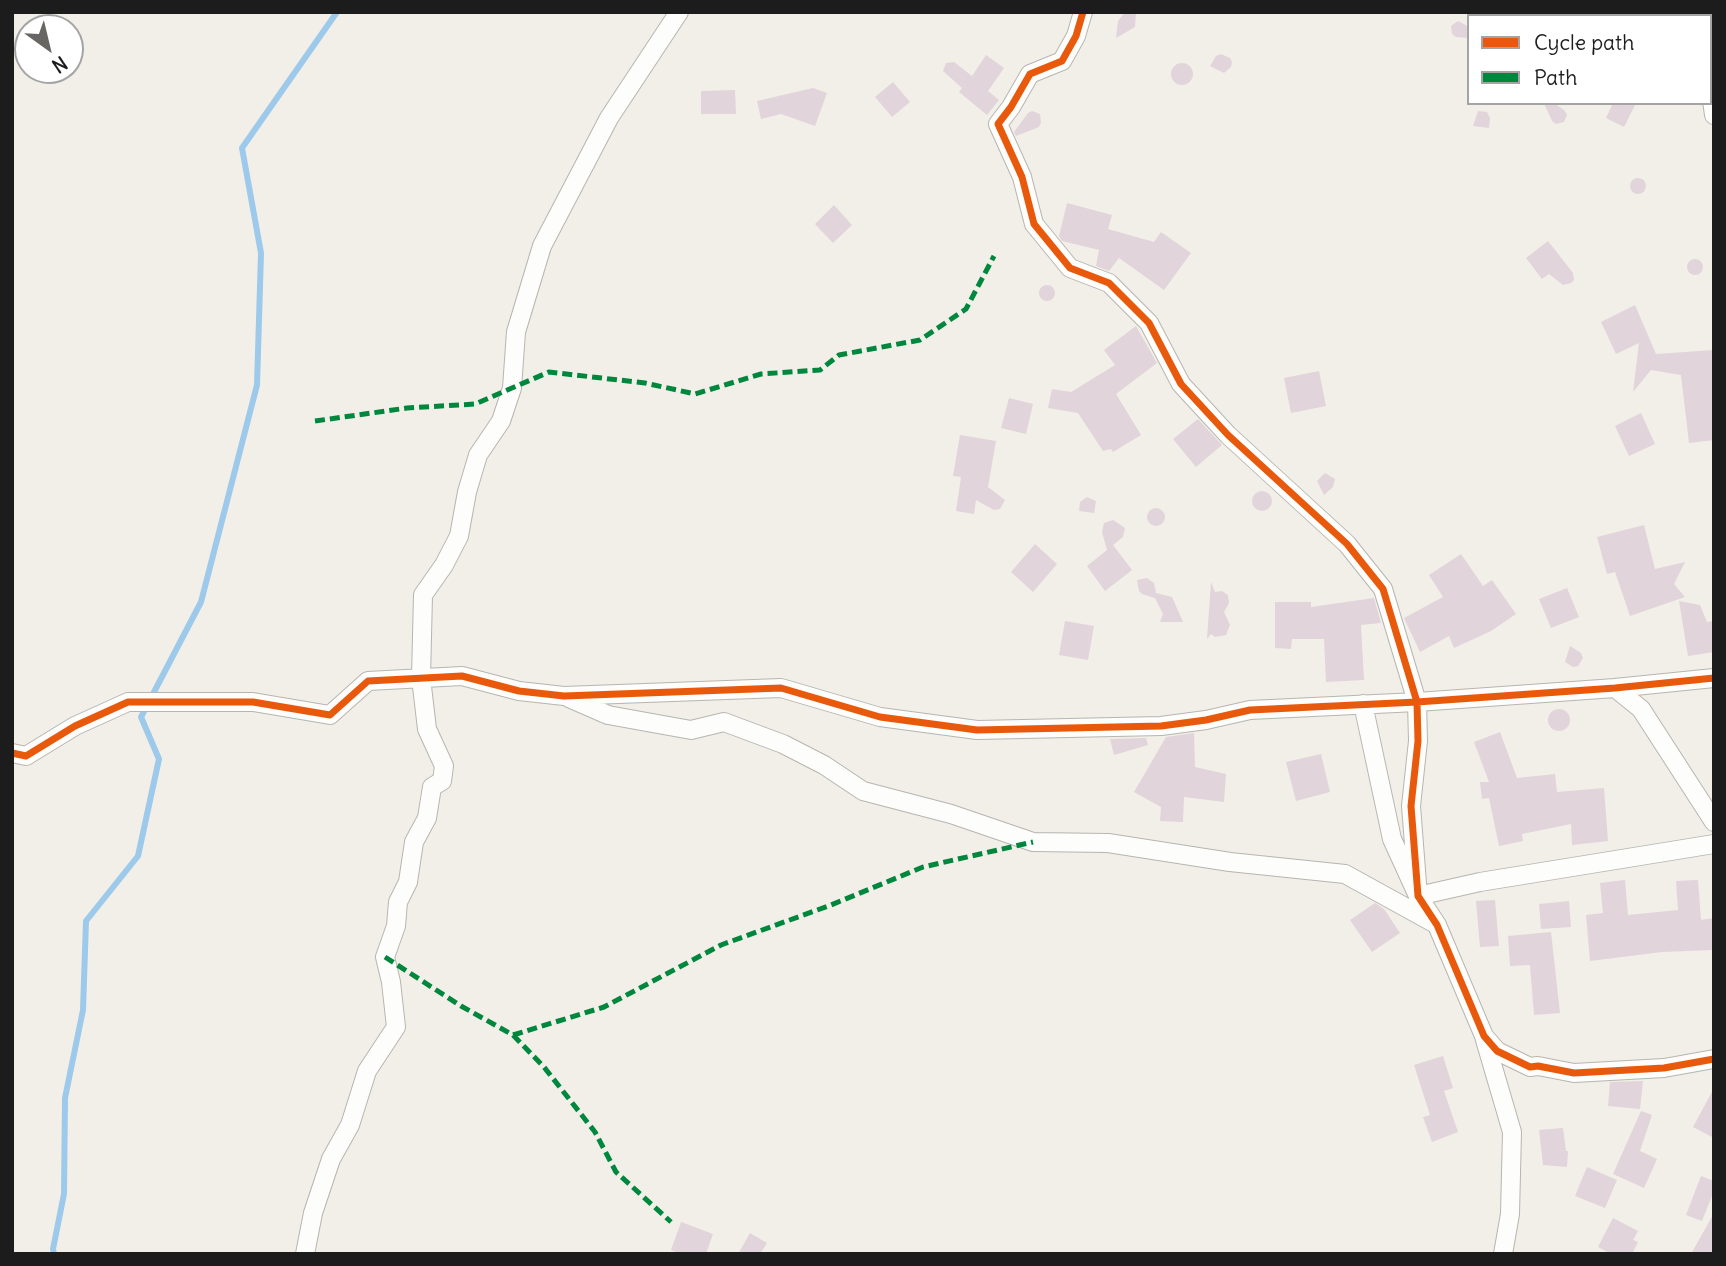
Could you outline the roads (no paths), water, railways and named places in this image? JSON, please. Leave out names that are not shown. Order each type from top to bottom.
[{"type":"street","points":[[305,1254],[313,1213],[331,1159],[350,1125],[367,1071],[396,1027],[385,957],[396,926],[398,902],[408,882],[414,842],[427,818],[432,787],[442,781],[444,766],[427,729],[421,678],[423,595],[444,565],[459,536],[467,492],[478,455],[501,421],[512,388],[516,332],[541,246],[609,118],[679,12]]},
{"type":"street","points":[[1083,12],[1076,36],[1062,61],[1030,74],[998,124],[1022,177],[1034,225],[1070,268],[1109,283],[1149,323],[1181,384],[1228,435],[1347,544],[1383,590],[1417,702],[1418,741],[1411,806],[1418,896]]},
{"type":"street","points":[[12,753],[26,756],[75,726],[128,702],[253,702],[330,715],[368,681],[462,676],[519,691],[564,696],[781,688],[880,717],[977,730],[1161,726],[1250,710],[1417,702],[1714,678]]},
{"type":"street","points":[[1615,688],[1641,709],[1714,822]]},
{"type":"street","points":[[564,696],[608,715],[691,730],[724,722],[783,744],[824,765],[863,791],[951,814],[1033,842],[1108,843],[1230,862],[1345,874],[1437,925]]},
{"type":"street","points":[[1363,704],[1392,839],[1418,896],[1437,925],[1484,1037],[1512,1132],[1510,1214],[1503,1254]]},
{"type":"street","points":[[1418,896],[1480,882],[1714,844]]},
{"type":"street","points":[[1484,1037],[1497,1051],[1530,1067],[1574,1073],[1664,1068],[1714,1059]]},
{"type":"waterway","points":[[54,1254],[64,1194],[65,1098],[83,1010],[86,921],[138,856],[159,759],[141,717],[201,602],[257,385],[261,253],[242,148],[337,12]]}]
